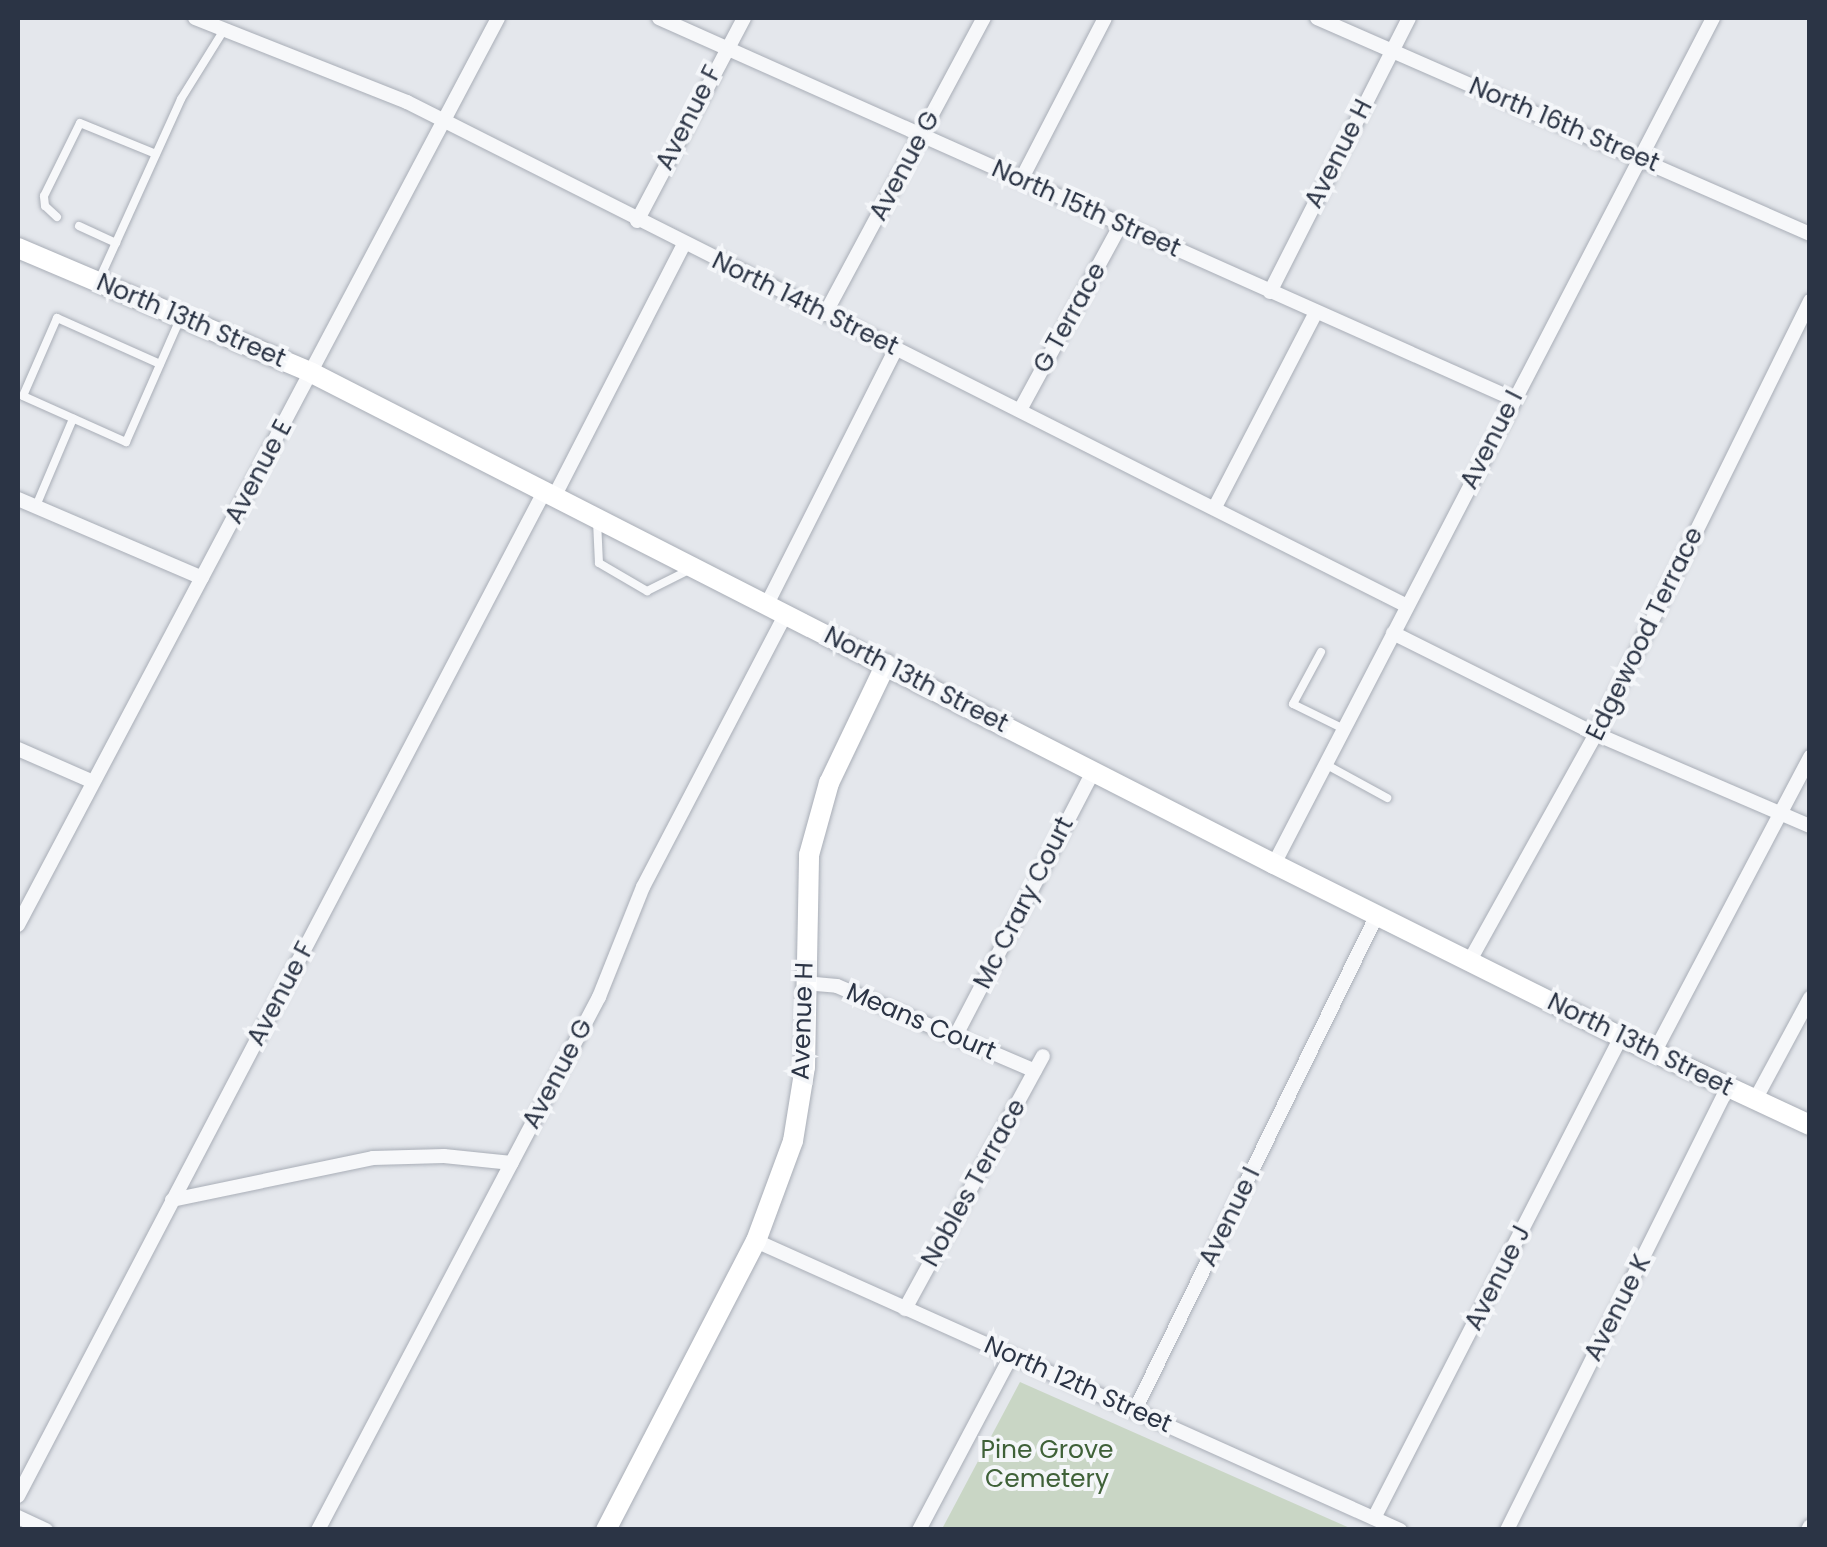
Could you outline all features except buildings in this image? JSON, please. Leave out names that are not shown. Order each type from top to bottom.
[{"type":"street","name":"North 14th Street","points":[[195,18],[443,120],[1407,606]]},
{"type":"street","name":"Avenue E","points":[[18,925],[498,18]]},
{"type":"street","name":"North 15th Street","points":[[659,18],[1514,399]]},
{"type":"street","name":"Avenue F","points":[[637,221],[725,46],[744,18]]},
{"type":"street","name":"Avenue G","points":[[826,314],[984,18]]},
{"type":"street","points":[[1021,180],[1105,18]]},
{"type":"street","name":"North 16th Street","points":[[1317,18],[1810,234]]},
{"type":"street","name":"Avenue H","points":[[1270,292],[1409,18]]},
{"type":"street","name":"Avenue I","points":[[1274,864],[1713,18]]},
{"type":"street","name":"G Terrace","points":[[1020,410],[1120,226]]},
{"type":"street","name":"Avenue F","points":[[18,1496],[172,1200],[684,244]]},
{"type":"street","name":"North 13th Street","points":[[18,248],[312,373],[1469,962],[1810,1125]]},
{"type":"street","name":"Edgewood Terrace","points":[[1469,962],[1596,734],[1810,301]]},
{"type":"street","points":[[1215,506],[1316,312]]},
{"type":"street","name":"Avenue G","points":[[318,1530],[598,996],[643,886],[777,609],[896,349]]},
{"type":"street","points":[[18,498],[202,578]]},
{"type":"street","points":[[1393,633],[1596,734],[1810,826]]},
{"type":"street","name":"Avenue H","points":[[606,1530],[756,1241],[793,1141],[805,1067],[809,855],[829,784],[886,664]]},
{"type":"street","points":[[18,750],[94,782]]},
{"type":"street","points":[[1654,1053],[1810,757]]},
{"type":"street","name":"Mc Crary Court","points":[[955,1036],[1094,770]]},
{"type":"street","name":"Avenue I","points":[[1135,1410],[1377,915]]},
{"type":"street","name":"Means Court","points":[[804,983],[837,986],[1036,1071]]},
{"type":"street","points":[[1756,1100],[1810,998]]},
{"type":"street","name":"Avenue J","points":[[1374,1518],[1621,1037]]},
{"type":"street","name":"Nobles Terrace","points":[[905,1309],[1043,1056]]},
{"type":"street","name":"Avenue K","points":[[1507,1530],[1728,1088]]},
{"type":"street","points":[[172,1200],[373,1158],[444,1156],[512,1163]]},
{"type":"street","name":"North 12th Street","points":[[756,1241],[1400,1530]]},
{"type":"street","points":[[919,1530],[1012,1356]]},
{"type":"street","points":[[18,1516],[46,1530]]},
{"type":"lane","points":[[98,282],[181,99],[224,30]]},
{"type":"lane","points":[[58,217],[45,206],[44,196],[80,123],[156,154]]},
{"type":"lane","points":[[79,226],[116,243]]},
{"type":"lane","points":[[160,364],[57,318],[22,396],[126,442],[181,316]]},
{"type":"lane","points":[[36,506],[73,419]]},
{"type":"lane","points":[[597,519],[599,563],[647,591],[679,579],[693,567]]},
{"type":"lane","points":[[1321,652],[1293,704],[1344,729]]},
{"type":"lane","points":[[1325,764],[1387,798]]},
{"type":"green space","name":"Pine Grove Cemetery","points":[[1020,1382],[1352,1529],[942,1529]]}]
